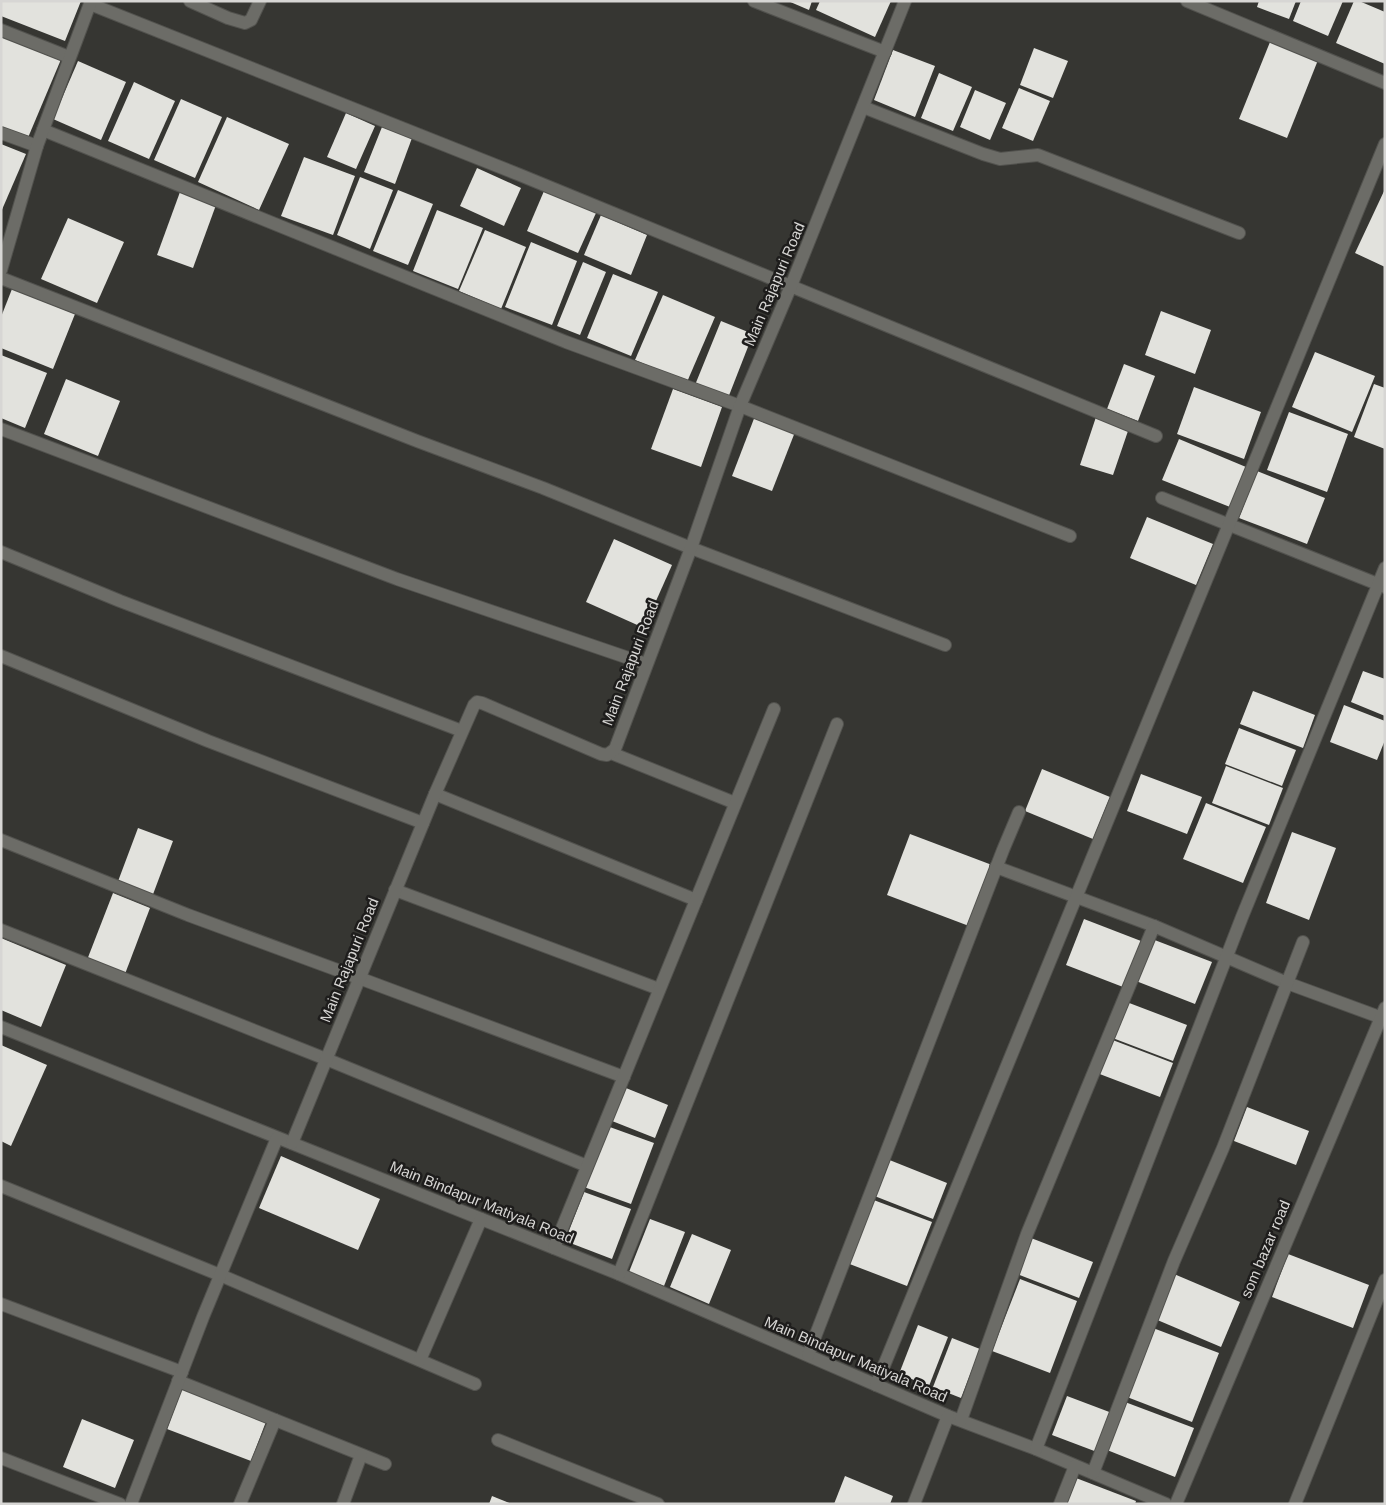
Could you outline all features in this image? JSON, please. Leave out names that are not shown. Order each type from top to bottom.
[{"type":"street","points":[[190,1],[228,18],[245,23],[251,20],[260,1]]},
{"type":"street","points":[[754,1],[885,52]]},
{"type":"street","name":"Main Rajapuri Road","points":[[292,1143],[395,890],[474,705],[477,702],[482,703],[601,754],[607,755],[615,749],[691,548],[740,406],[791,286],[905,1]]},
{"type":"street","points":[[1186,1],[1385,83]]},
{"type":"street","points":[[1,270],[37,146],[69,57],[91,3],[520,175],[1156,436]]},
{"type":"street","points":[[1,30],[69,57]]},
{"type":"street","points":[[863,107],[1000,159],[1038,155],[1239,233]]},
{"type":"street","points":[[43,130],[566,342],[740,406],[1070,536]]},
{"type":"street","points":[[1,133],[37,146]]},
{"type":"street","points":[[876,1385],[1385,144]]},
{"type":"street","points":[[1,278],[417,441],[543,488],[691,548],[945,645]]},
{"type":"street","points":[[1,429],[397,579],[646,664]]},
{"type":"street","points":[[1162,498],[1381,586]]},
{"type":"street","points":[[1,552],[120,601],[462,731]]},
{"type":"street","points":[[1036,1449],[1242,917],[1381,586],[1385,568]]},
{"type":"street","points":[[1,656],[208,741],[423,823]]},
{"type":"street","points":[[554,1248],[774,709]]},
{"type":"street","points":[[619,1274],[837,724]]},
{"type":"street","points":[[611,753],[736,803]]},
{"type":"street","points":[[435,794],[696,900]]},
{"type":"street","points":[[808,1355],[996,867],[1019,812]]},
{"type":"street","points":[[1,840],[188,915],[624,1077]]},
{"type":"street","points":[[996,867],[1154,926],[1287,982],[1383,1015]]},
{"type":"street","points":[[395,890],[659,989]]},
{"type":"street","points":[[961,1420],[1027,1234],[1154,926]]},
{"type":"street","points":[[1,930],[326,1059],[587,1166]]},
{"type":"street","points":[[1093,1473],[1174,1261],[1223,1148],[1303,942]]},
{"type":"street","name":"som bazar road","points":[[1176,1504],[1383,1015]]},
{"type":"street","name":"Main Bindapur Matiyala Road","points":[[1,1027],[619,1274],[948,1416]]},
{"type":"street","points":[[131,1504],[220,1275],[277,1138]]},
{"type":"street","points":[[1,1186],[220,1275],[475,1384]]},
{"type":"street","points":[[420,1360],[481,1219]]},
{"type":"street","points":[[1295,1504],[1385,1280]]},
{"type":"street","points":[[1,1304],[180,1376],[275,1420],[386,1464]]},
{"type":"street","points":[[914,1504],[948,1416],[1093,1473],[1144,1500],[1166,1504]]},
{"type":"street","points":[[240,1504],[275,1420]]},
{"type":"street","points":[[498,1440],[658,1504]]},
{"type":"street","points":[[343,1504],[361,1455]]},
{"type":"street","points":[[1,1458],[120,1504]]},
{"type":"street","points":[[1060,1504],[1076,1466]]},
{"type":"building","points":[[1,1],[81,1],[65,41],[1,16]]},
{"type":"building","points":[[788,1],[812,1],[809,10]]},
{"type":"building","points":[[820,1],[891,1],[875,37],[816,10]]},
{"type":"building","points":[[1259,1],[1296,1],[1289,19],[1257,7]]},
{"type":"building","points":[[1301,1],[1343,1],[1328,36],[1293,21]]},
{"type":"building","points":[[1354,1],[1359,1],[1385,12],[1385,64],[1336,43]]},
{"type":"building","points":[[1,32],[62,57],[27,140],[1,129]]},
{"type":"building","points":[[1270,42],[1318,60],[1287,138],[1239,119]]},
{"type":"building","points":[[1034,48],[1068,61],[1053,98],[1020,85]]},
{"type":"building","points":[[893,50],[935,66],[915,117],[874,100]]},
{"type":"building","points":[[78,61],[126,82],[101,140],[53,119]]},
{"type":"building","points":[[939,73],[972,87],[953,131],[921,118]]},
{"type":"building","points":[[134,82],[175,101],[149,159],[108,141]]},
{"type":"building","points":[[1019,88],[1050,101],[1033,141],[1002,128]]},
{"type":"building","points":[[975,90],[1006,103],[990,140],[960,127]]},
{"type":"building","points":[[181,99],[222,117],[195,178],[154,160]]},
{"type":"building","points":[[346,113],[375,126],[356,169],[327,157]]},
{"type":"building","points":[[227,117],[289,144],[259,210],[198,182]]},
{"type":"building","points":[[382,127],[412,138],[395,184],[364,172]]},
{"type":"building","points":[[1,144],[26,154],[1,212]]},
{"type":"building","points":[[304,157],[355,176],[333,235],[281,216]]},
{"type":"building","points":[[477,168],[521,188],[504,226],[460,206]]},
{"type":"building","points":[[360,177],[393,190],[370,249],[337,235]]},
{"type":"building","points":[[1385,189],[1385,267],[1355,253]]},
{"type":"building","points":[[398,190],[433,204],[408,265],[373,251]]},
{"type":"building","points":[[544,191],[596,213],[578,253],[527,231]]},
{"type":"building","points":[[180,192],[216,205],[193,268],[157,255]]},
{"type":"building","points":[[437,210],[483,228],[458,289],[413,271]]},
{"type":"building","points":[[601,215],[647,235],[631,275],[584,255]]},
{"type":"building","points":[[68,218],[124,242],[97,303],[41,279]]},
{"type":"building","points":[[485,230],[526,247],[501,309],[459,291]]},
{"type":"building","points":[[531,242],[577,261],[552,325],[505,307]]},
{"type":"building","points":[[583,262],[606,272],[580,335],[557,326]]},
{"type":"building","points":[[613,274],[658,292],[631,356],[587,338]]},
{"type":"building","points":[[12,289],[75,314],[53,369],[1,348],[1,317]]},
{"type":"building","points":[[663,295],[715,317],[687,382],[635,360]]},
{"type":"building","points":[[1161,311],[1211,330],[1195,374],[1145,355]]},
{"type":"building","points":[[721,321],[753,334],[728,398],[695,385]]},
{"type":"building","points":[[1315,352],[1375,376],[1352,432],[1292,407]]},
{"type":"building","points":[[1,355],[47,373],[25,428],[1,418]]},
{"type":"building","points":[[1124,364],[1155,376],[1138,421],[1107,409]]},
{"type":"building","points":[[66,379],[120,401],[98,456],[44,434]]},
{"type":"building","points":[[1374,384],[1385,388],[1385,449],[1354,437]]},
{"type":"building","points":[[1194,387],[1261,412],[1244,459],[1177,434]]},
{"type":"building","points":[[673,389],[722,407],[701,467],[651,449]]},
{"type":"building","points":[[1289,412],[1348,434],[1327,492],[1267,470]]},
{"type":"building","points":[[755,416],[795,432],[772,491],[732,476]]},
{"type":"building","points":[[1096,417],[1129,428],[1113,475],[1080,465]]},
{"type":"building","points":[[1179,439],[1246,467],[1230,507],[1162,480]]},
{"type":"building","points":[[1257,471],[1325,498],[1307,544],[1239,518]]},
{"type":"building","points":[[1147,517],[1213,544],[1196,585],[1130,558]]},
{"type":"building","points":[[614,539],[672,565],[644,628],[586,602]]},
{"type":"building","points":[[1363,671],[1385,679],[1385,716],[1351,702]]},
{"type":"building","points":[[1253,691],[1315,715],[1303,748],[1240,724]]},
{"type":"building","points":[[1344,705],[1385,721],[1385,740],[1377,760],[1330,742]]},
{"type":"building","points":[[1239,728],[1296,750],[1282,786],[1225,764]]},
{"type":"building","points":[[1226,766],[1283,788],[1269,825],[1212,803]]},
{"type":"building","points":[[1042,769],[1110,797],[1093,839],[1025,811]]},
{"type":"building","points":[[1141,774],[1202,797],[1187,834],[1127,811]]},
{"type":"building","points":[[1206,803],[1266,827],[1243,883],[1183,859]]},
{"type":"building","points":[[138,828],[173,841],[152,897],[117,884]]},
{"type":"building","points":[[1292,832],[1336,848],[1309,920],[1266,903]]},
{"type":"building","points":[[910,834],[992,865],[969,926],[887,895]]},
{"type":"building","points":[[113,893],[150,908],[125,974],[87,960]]},
{"type":"building","points":[[1084,919],[1141,941],[1123,987],[1066,965]]},
{"type":"building","points":[[1,938],[66,965],[41,1027],[1,1010]]},
{"type":"building","points":[[1152,939],[1212,962],[1195,1004],[1136,981]]},
{"type":"building","points":[[1124,1001],[1187,1025],[1173,1061],[1110,1037]]},
{"type":"building","points":[[1110,1039],[1173,1063],[1160,1097],[1097,1073]]},
{"type":"building","points":[[1,1045],[47,1065],[11,1146],[1,1141]]},
{"type":"building","points":[[621,1086],[668,1105],[655,1138],[607,1119]]},
{"type":"building","points":[[1247,1107],[1309,1131],[1296,1165],[1234,1141]]},
{"type":"building","points":[[607,1126],[654,1143],[631,1204],[584,1187]]},
{"type":"building","points":[[281,1156],[380,1199],[358,1250],[259,1208]]},
{"type":"building","points":[[887,1159],[947,1183],[933,1219],[872,1195]]},
{"type":"building","points":[[584,1192],[631,1209],[612,1259],[565,1241]]},
{"type":"building","points":[[871,1199],[932,1222],[907,1286],[847,1263]]},
{"type":"building","points":[[650,1219],[685,1232],[664,1286],[629,1272]]},
{"type":"building","points":[[692,1234],[731,1250],[709,1304],[670,1287]]},
{"type":"building","points":[[1031,1238],[1093,1262],[1079,1298],[1017,1274]]},
{"type":"building","points":[[1288,1254],[1369,1285],[1353,1328],[1272,1297]]},
{"type":"building","points":[[1174,1274],[1240,1302],[1221,1347],[1155,1319]]},
{"type":"building","points":[[1020,1279],[1077,1301],[1050,1373],[992,1351]]},
{"type":"building","points":[[918,1325],[948,1337],[929,1386],[899,1374]]},
{"type":"building","points":[[1153,1328],[1219,1353],[1192,1422],[1127,1397]]},
{"type":"building","points":[[952,1338],[980,1349],[961,1398],[933,1387]]},
{"type":"building","points":[[183,1386],[267,1419],[251,1461],[167,1429]]},
{"type":"building","points":[[1067,1396],[1112,1413],[1097,1452],[1052,1435]]},
{"type":"building","points":[[1125,1402],[1194,1428],[1175,1477],[1107,1450]]},
{"type":"building","points":[[82,1419],[134,1440],[115,1488],[63,1467]]},
{"type":"building","points":[[845,1476],[893,1496],[890,1504],[834,1504]]},
{"type":"building","points":[[1076,1478],[1136,1501],[1135,1504],[1066,1504]]},
{"type":"building","points":[[492,1496],[512,1504],[489,1504]]}]
